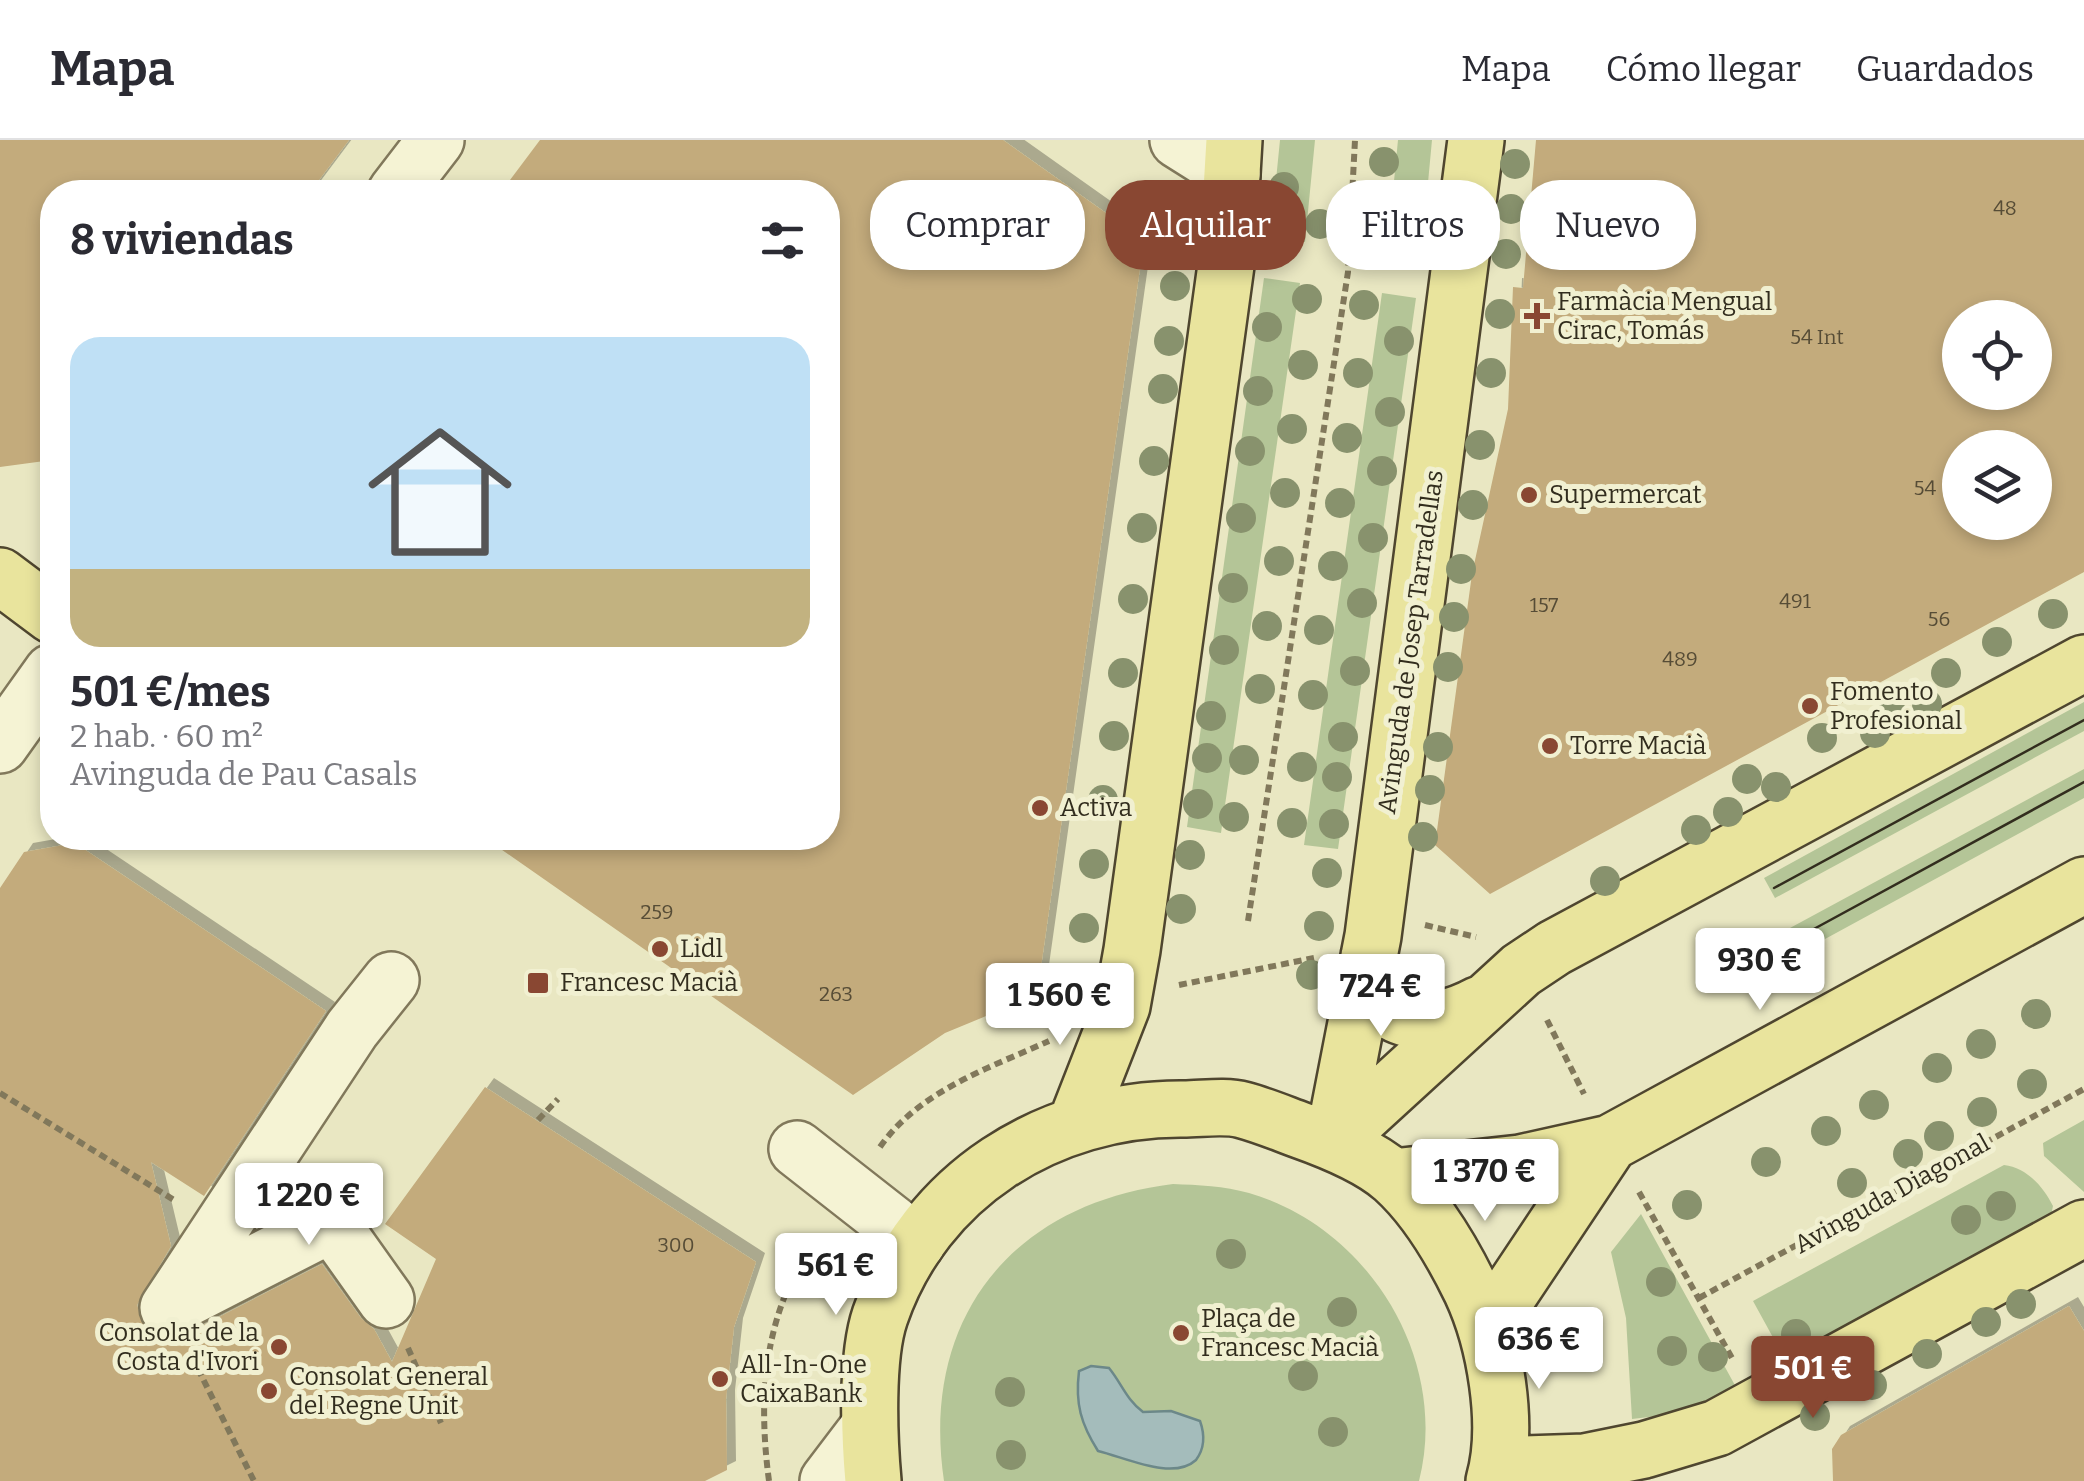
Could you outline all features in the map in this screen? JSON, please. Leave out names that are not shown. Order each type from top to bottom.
[{"type":"main road","name":"Avinguda de Josep Tarradellas","points":[[1333,1142],[1367,945],[1476,140]]},
{"type":"main road","points":[[1077,1122],[1122,1006],[1132,950],[1228,258],[1233,157]]},
{"type":"main road","points":[[0,576],[40,606]]},
{"type":"main road","points":[[1333,1142],[1488,1000],[1554,948],[2084,663]]},
{"type":"main road","points":[[1394,1177],[1520,1163],[1610,1144],[2084,885]]},
{"type":"main road","points":[[1367,945],[1377,994],[1396,1014],[1409,1020],[1434,1023],[1488,1000]]},
{"type":"main road","points":[[874,1481],[869,1428],[878,1320],[917,1243],[975,1177],[1009,1154],[1077,1122],[1136,1108],[1240,1108],[1333,1142],[1394,1177],[1452,1251],[1488,1326],[1512,1475],[1644,1450],[1716,1428],[2084,1228]]},
{"type":"main road","points":[[1488,1326],[1610,1144]]},
{"type":"street","points":[[405,180],[436,140]]},
{"type":"street","points":[[1178,140],[1233,157]]},
{"type":"street","points":[[0,746],[40,689]]},
{"type":"street","points":[[168,1308],[352,1029],[391,980]]},
{"type":"street","points":[[797,1149],[917,1243]]},
{"type":"street","points":[[168,1308],[332,1224],[386,1300]]},
{"type":"street","points":[[828,1481],[869,1428]]},
{"type":"path","points":[[1248,921],[1348,272],[1355,140]]},
{"type":"path","points":[[1162,989],[1367,945],[1493,942]]},
{"type":"path","points":[[1544,1014],[1574,1075]]},
{"type":"path","points":[[894,1127],[946,1088],[1054,1038]]},
{"type":"path","name":"Avinguda Diagonal","points":[[1700,1298],[2084,1089]]},
{"type":"path","points":[[0,1093],[222,1229]]},
{"type":"path","points":[[538,1120],[558,1099]]},
{"type":"path","points":[[1650,1210],[1739,1370]]},
{"type":"path","points":[[769,1481],[764,1378],[775,1313],[811,1245]]},
{"type":"path","points":[[168,1308],[254,1481]]},
{"type":"green space","points":[[1280,140],[1315,140],[1306,232],[1306,180],[1276,180]]},
{"type":"green space","points":[[1398,140],[1432,140],[1428,180],[1394,180]]},
{"type":"green space","points":[[1264,278],[1300,283],[1221,833],[1187,827]]},
{"type":"green space","points":[[1382,293],[1416,298],[1338,849],[1304,845]]},
{"type":"green space","points":[[2084,702],[2084,731],[1775,898],[1764,878]]},
{"type":"green space","points":[[2084,769],[2084,798],[1803,951],[1790,928]]},
{"type":"green space","points":[[2084,1120],[2084,1192],[2044,1156],[2043,1143]]},
{"type":"green space","points":[[2004,1165],[2027,1174],[2039,1185],[2053,1206],[2050,1220],[1787,1363],[1753,1301]]},
{"type":"green space","name":"Plaça de Francesc Macià","points":[[1173,1184],[1240,1191],[1292,1210],[1330,1235],[1363,1267],[1390,1304],[1410,1345],[1422,1389],[1425,1435],[1419,1481],[944,1481],[940,1423],[947,1369],[963,1321],[989,1279],[1023,1244],[1066,1216],[1116,1196]]},
{"type":"green space","points":[[1641,1214],[1737,1389],[1666,1415],[1632,1419],[1626,1318],[1611,1252]]},
{"type":"water","points":[[1091,1366],[1109,1368],[1143,1412],[1171,1411],[1200,1421],[1203,1441],[1196,1460],[1186,1466],[1163,1468],[1098,1451],[1083,1423],[1078,1394],[1079,1371]]},
{"type":"building","points":[[0,140],[349,140],[319,180],[40,180],[40,462],[0,467]]},
{"type":"building","points":[[540,140],[1003,140],[1059,180],[870,180],[870,270],[1085,270],[1085,198],[1105,212],[1105,270],[1140,270],[1037,995],[945,1033],[853,1095],[502,850],[840,850],[840,180],[510,180]]},
{"type":"building","points":[[1536,140],[2084,140],[2084,572],[1490,894],[1435,845],[1472,574],[1508,409],[1513,287],[1523,288],[1525,270],[1696,270],[1696,180],[1532,180]]},
{"type":"building","points":[[85,850],[326,1011],[204,1196],[151,1162],[171,1246],[137,1305],[147,1335],[167,1339],[182,1336],[322,1264],[361,1318],[374,1329],[392,1362],[436,1259],[385,1224],[485,1087],[756,1262],[734,1327],[726,1399],[727,1470],[705,1481],[0,1481],[0,888],[24,852]]},
{"type":"building","points":[[2069,1306],[2084,1331],[2084,1481],[1833,1481],[1832,1449],[1841,1435]]},
{"type":"tram line","points":[[1774,888],[2084,720]]},
{"type":"tram line","points":[[1801,936],[2084,782]]},
{"type":"place","name":"Farmàcia Mengual Cirac, Tomás","points":[[1537,316]]},
{"type":"place","name":"Supermercat","points":[[1529,495]]},
{"type":"place","name":"Fomento Profesional","points":[[1810,706]]},
{"type":"place","name":"Torre Macià","points":[[1550,746]]},
{"type":"place","name":"Activa","points":[[1040,808]]},
{"type":"place","name":"Lidl","points":[[660,949]]},
{"type":"place","name":"Francesc Macià","points":[[538,983]]},
{"type":"place","name":"Plaça de Francesc Macià","points":[[1181,1333]]},
{"type":"place","name":"Consolat de la Costa d'Ivori","points":[[279,1347]]},
{"type":"place","name":"All-In-One CaixaBank","points":[[720,1379]]},
{"type":"place","name":"Consolat General del Regne Unit","points":[[269,1391]]}]
